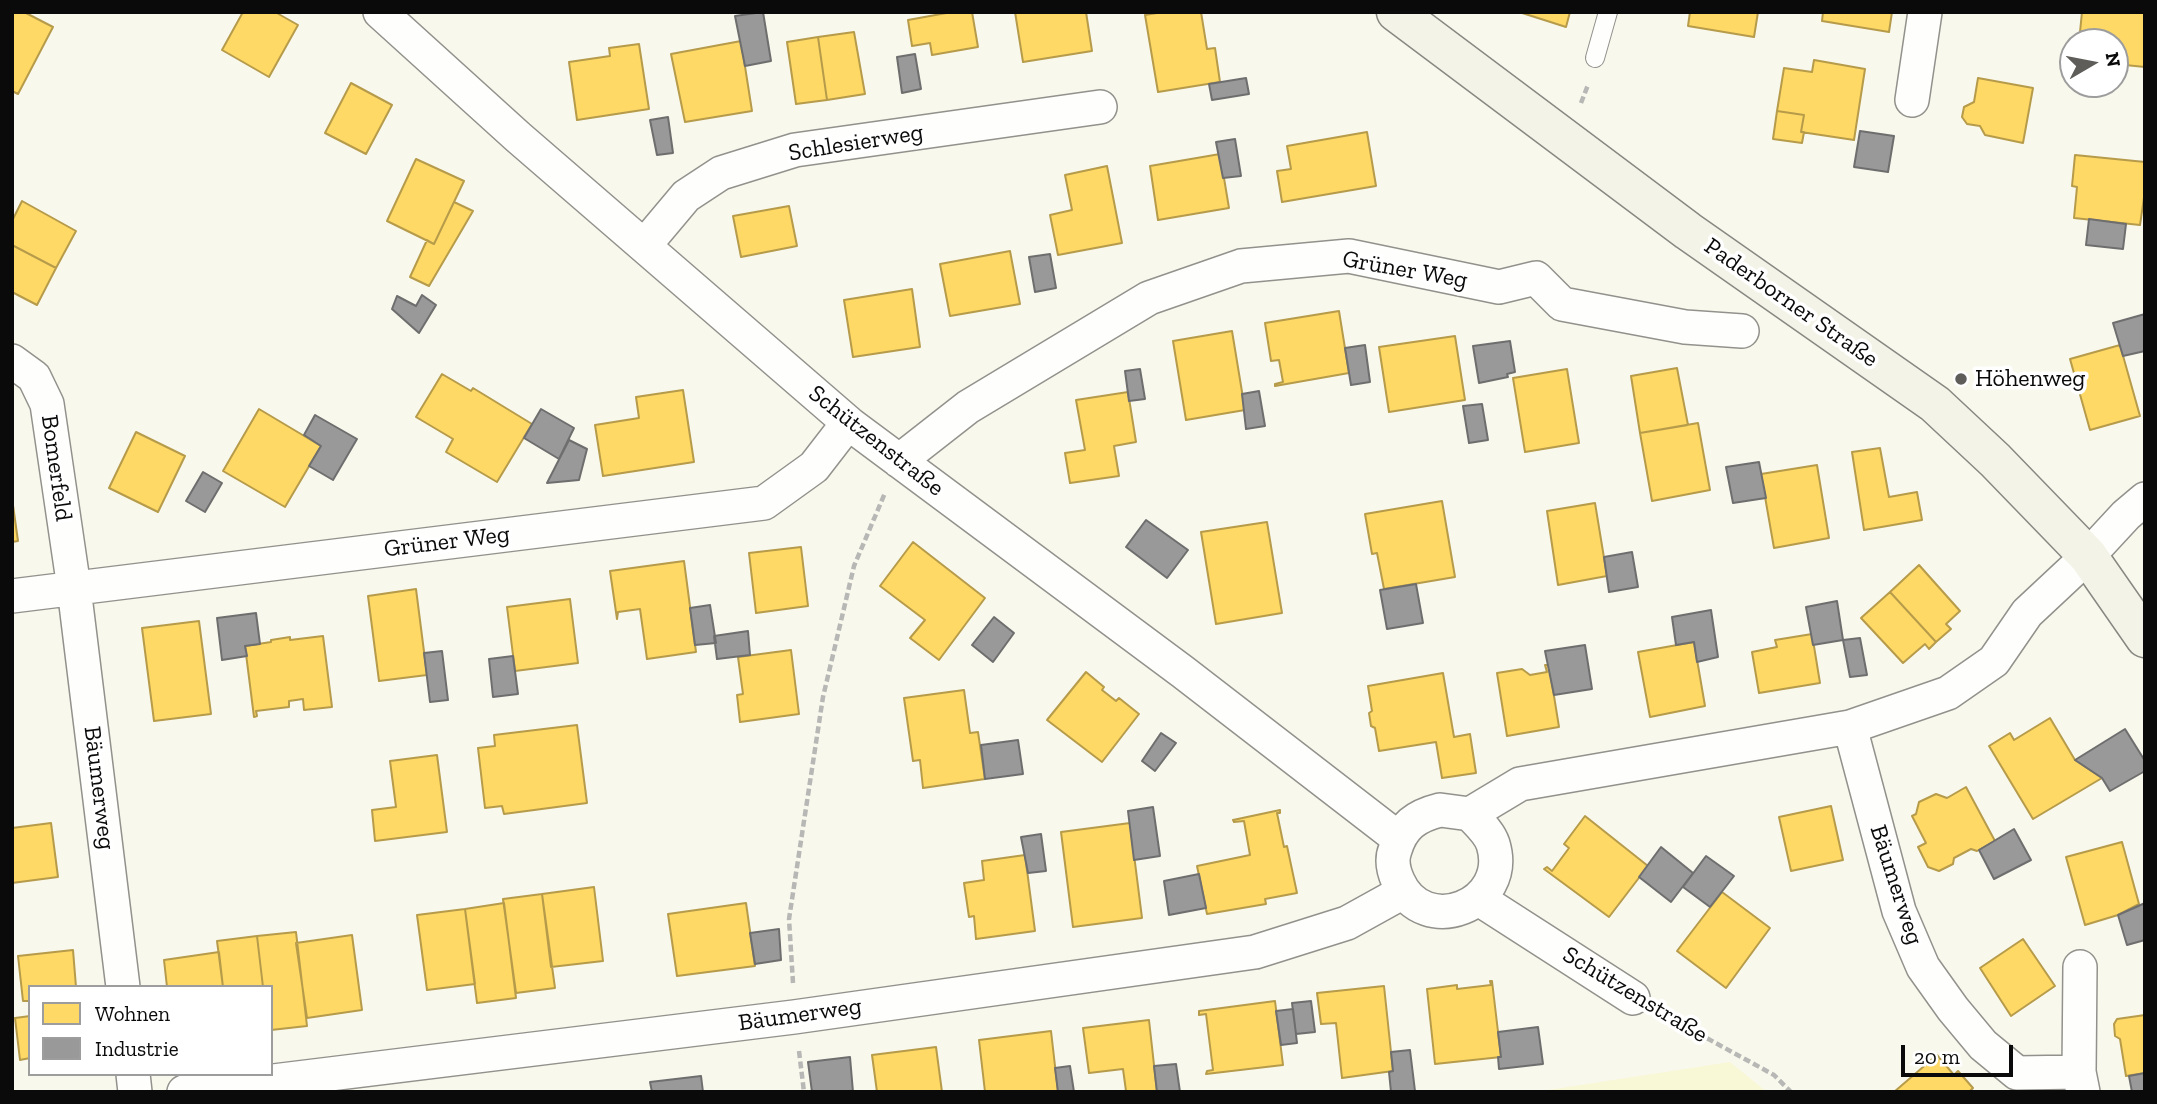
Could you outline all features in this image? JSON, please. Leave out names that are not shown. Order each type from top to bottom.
[{"type":"main road","name":"Paderborner Straße","points":[[1396,12],[1688,231],[1935,404],[1995,460],[2088,556],[2145,638]]},
{"type":"street","name":"Schützenstraße","points":[[380,12],[518,137],[848,423],[1151,647],[1398,838]]},
{"type":"street","points":[[1912,100],[1925,12]]},
{"type":"street","name":"Schlesierweg","points":[[644,246],[686,196],[721,173],[795,150],[1100,107]]},
{"type":"street","name":"Grüner Weg","points":[[899,461],[968,407],[1149,298],[1241,267],[1349,256],[1499,287],[1536,278],[1562,304],[1685,327],[1742,331]]},
{"type":"street","name":"Bomerfeld","points":[[12,361],[34,377],[47,404],[74,589]]},
{"type":"street","name":"Grüner Weg","points":[[12,596],[764,503],[814,467],[848,423]]},
{"type":"street","points":[[1470,814],[1489,836],[1493,845],[1496,863],[1492,880],[1479,899],[1457,911],[1432,911],[1415,904],[1402,892],[1394,873],[1393,855],[1398,838],[1407,825],[1422,815],[1440,810],[1470,814],[1520,784],[1850,727],[1948,693],[1994,661],[2027,613],[2145,499]]},
{"type":"street","name":"Bäumerweg","points":[[74,589],[123,985]]},
{"type":"street","name":"Bäumerweg","points":[[1850,727],[1899,911],[1923,967],[1983,1045],[2017,1073],[2081,1082],[2080,967]]},
{"type":"street","name":"Bäumerweg","points":[[184,1092],[794,1017],[1255,952],[1347,923],[1402,892]]},
{"type":"street","name":"Schützenstraße","points":[[1479,899],[1633,998]]},
{"type":"lane","points":[[1595,58],[1608,12]]},
{"type":"path","points":[[804,1092],[794,1017],[789,919],[823,697],[853,566],[899,461]]},
{"type":"path","name":"Schützenstraße","points":[[1633,998],[1774,1075],[1791,1092]]},
{"type":"green space","points":[[1730,1062],[1767,1092],[1535,1092]]},
{"type":"building: Wohnen","points":[[12,12],[24,12],[53,27],[18,94],[12,91]]},
{"type":"building: Wohnen","points":[[243,12],[275,12],[298,25],[269,77],[222,50]]},
{"type":"building: Wohnen","points":[[952,12],[972,12],[978,47],[932,55],[930,43],[912,46],[908,20]]},
{"type":"building: Wohnen","points":[[1015,12],[1086,12],[1092,51],[1023,62]]},
{"type":"building: Wohnen","points":[[1201,12],[1207,49],[1215,48],[1220,82],[1158,92],[1145,15]]},
{"type":"building: Wohnen","points":[[1519,12],[1570,12],[1566,27]]},
{"type":"building: Wohnen","points":[[1690,12],[1758,12],[1754,37],[1688,26]]},
{"type":"building: Wohnen","points":[[1823,12],[1892,12],[1889,32],[1822,21]]},
{"type":"building: Wohnen","points":[[2082,12],[2145,12],[2145,67],[2129,65],[2129,28],[2080,28]]},
{"type":"building: Wohnen","points":[[854,32],[865,94],[827,100],[818,37]]},
{"type":"building: Wohnen","points":[[818,37],[827,100],[796,104],[787,42]]},
{"type":"building: Wohnen","points":[[741,41],[752,111],[685,122],[671,54]]},
{"type":"building: Wohnen","points":[[639,44],[649,109],[577,120],[569,62],[610,56],[609,48]]},
{"type":"building: Wohnen","points":[[1814,60],[1865,69],[1854,140],[1801,132],[1804,115],[1777,111],[1784,68],[1812,72]]},
{"type":"building: Wohnen","points":[[1978,78],[2033,88],[2023,143],[1985,135],[1980,126],[1967,124],[1962,117],[1964,107],[1974,102]]},
{"type":"building: Wohnen","points":[[351,83],[392,105],[366,154],[325,133]]},
{"type":"building: Wohnen","points":[[1777,111],[1804,115],[1802,143],[1773,139]]},
{"type":"building: Wohnen","points":[[1367,132],[1376,186],[1282,202],[1277,171],[1291,169],[1287,146]]},
{"type":"building: Wohnen","points":[[1220,154],[1229,208],[1158,220],[1150,166]]},
{"type":"building: Wohnen","points":[[2075,155],[2145,162],[2145,191],[2140,225],[2074,218],[2077,187],[2072,186]]},
{"type":"building: Wohnen","points":[[416,159],[464,181],[434,244],[387,221]]},
{"type":"building: Wohnen","points":[[1107,166],[1122,243],[1058,255],[1050,215],[1072,210],[1065,175]]},
{"type":"building: Wohnen","points":[[22,201],[76,231],[56,268],[12,245],[12,221]]},
{"type":"building: Wohnen","points":[[454,202],[473,211],[429,286],[410,277],[427,240],[434,244]]},
{"type":"building: Wohnen","points":[[789,206],[797,246],[741,257],[733,216]]},
{"type":"building: Wohnen","points":[[12,245],[56,268],[37,305],[12,292]]},
{"type":"building: Wohnen","points":[[1010,251],[1020,304],[950,316],[940,264]]},
{"type":"building: Wohnen","points":[[912,289],[920,347],[853,357],[844,300]]},
{"type":"building: Wohnen","points":[[1339,311],[1349,373],[1275,386],[1283,382],[1279,360],[1271,361],[1265,323]]},
{"type":"building: Wohnen","points":[[1232,331],[1245,410],[1186,420],[1173,341]]},
{"type":"building: Wohnen","points":[[1455,336],[1465,400],[1389,412],[1379,347]]},
{"type":"building: Wohnen","points":[[2120,345],[2140,416],[2090,430],[2070,359]]},
{"type":"building: Wohnen","points":[[1677,368],[1688,425],[1640,433],[1631,376]]},
{"type":"building: Wohnen","points":[[1567,369],[1579,443],[1525,452],[1513,378]]},
{"type":"building: Wohnen","points":[[442,374],[471,391],[473,388],[532,424],[497,482],[446,452],[453,439],[416,417]]},
{"type":"building: Wohnen","points":[[683,390],[694,462],[603,476],[595,425],[639,418],[636,397]]},
{"type":"building: Wohnen","points":[[1128,392],[1136,442],[1114,446],[1119,476],[1070,483],[1065,453],[1085,450],[1076,400]]},
{"type":"building: Wohnen","points":[[259,409],[321,446],[285,507],[223,471]]},
{"type":"building: Wohnen","points":[[1698,423],[1710,490],[1652,501],[1640,433]]},
{"type":"building: Wohnen","points":[[136,432],[185,456],[158,512],[109,488]]},
{"type":"building: Wohnen","points":[[1880,448],[1889,497],[1917,492],[1922,520],[1864,530],[1852,452]]},
{"type":"building: Wohnen","points":[[1817,465],[1829,538],[1774,548],[1761,474]]},
{"type":"building: Wohnen","points":[[12,498],[18,541],[12,542]]},
{"type":"building: Wohnen","points":[[1442,501],[1455,577],[1384,589],[1377,553],[1372,554],[1365,514]]},
{"type":"building: Wohnen","points":[[1595,503],[1607,576],[1558,585],[1547,511]]},
{"type":"building: Wohnen","points":[[1267,522],[1282,613],[1216,624],[1201,532]]},
{"type":"building: Wohnen","points":[[913,542],[985,598],[939,660],[910,638],[925,620],[880,586]]},
{"type":"building: Wohnen","points":[[801,547],[808,606],[756,613],[749,553]]},
{"type":"building: Wohnen","points":[[684,561],[696,652],[647,659],[640,609],[618,612],[617,619],[610,571]]},
{"type":"building: Wohnen","points":[[1919,565],[1960,611],[1946,624],[1951,629],[1936,642],[1890,592]]},
{"type":"building: Wohnen","points":[[416,589],[427,675],[379,681],[368,596]]},
{"type":"building: Wohnen","points":[[1890,592],[1936,642],[1929,649],[1925,644],[1903,663],[1861,618]]},
{"type":"building: Wohnen","points":[[570,599],[578,663],[515,671],[507,607]]},
{"type":"building: Wohnen","points":[[199,621],[211,714],[154,721],[142,628]]},
{"type":"building: Wohnen","points":[[1812,634],[1820,683],[1759,693],[1752,652],[1777,647],[1775,640]]},
{"type":"building: Wohnen","points":[[323,636],[332,707],[304,710],[303,699],[289,701],[289,707],[256,711],[257,716],[254,717],[245,646],[290,637],[290,640]]},
{"type":"building: Wohnen","points":[[1694,642],[1705,706],[1650,717],[1638,652]]},
{"type":"building: Wohnen","points":[[791,650],[799,714],[740,722],[737,695],[743,694],[738,657]]},
{"type":"building: Wohnen","points":[[1545,665],[1549,665],[1559,727],[1507,736],[1497,673],[1522,669],[1530,675],[1547,672]]},
{"type":"building: Wohnen","points":[[1086,672],[1104,687],[1102,690],[1116,701],[1119,698],[1139,714],[1102,762],[1047,720]]},
{"type":"building: Wohnen","points":[[1443,673],[1454,737],[1470,734],[1476,773],[1442,778],[1436,742],[1379,751],[1375,728],[1371,726],[1369,713],[1372,711],[1368,686]]},
{"type":"building: Wohnen","points":[[964,690],[970,733],[978,732],[985,779],[923,788],[920,760],[913,761],[904,698]]},
{"type":"building: Wohnen","points":[[2050,718],[2075,760],[2102,778],[2033,819],[1989,746],[2010,733],[2014,740]]},
{"type":"building: Wohnen","points":[[577,725],[587,803],[504,814],[502,806],[485,808],[478,748],[495,746],[494,735]]},
{"type":"building: Wohnen","points":[[437,755],[447,832],[375,841],[372,810],[396,807],[390,761]]},
{"type":"building: Wohnen","points":[[1966,787],[1995,841],[1977,851],[1971,849],[1954,858],[1953,864],[1939,871],[1928,867],[1918,847],[1926,843],[1912,816],[1916,814],[1919,802],[1936,794],[1947,798]]},
{"type":"building: Wohnen","points":[[1831,806],[1843,860],[1791,871],[1779,817]]},
{"type":"building: Wohnen","points":[[1280,810],[1280,813],[1277,813],[1297,893],[1265,899],[1266,904],[1207,914],[1197,866],[1250,855],[1244,821],[1233,820]]},
{"type":"building: Wohnen","points":[[1585,816],[1648,866],[1609,917],[1544,869],[1547,867],[1552,871],[1569,848],[1564,844]]},
{"type":"building: Wohnen","points":[[51,823],[58,877],[12,883],[12,828]]},
{"type":"building: Wohnen","points":[[1130,823],[1142,918],[1073,927],[1061,832]]},
{"type":"building: Wohnen","points":[[2122,842],[2139,904],[2118,915],[2085,925],[2066,857]]},
{"type":"building: Wohnen","points":[[1025,855],[1035,931],[976,939],[974,916],[969,917],[964,883],[984,880],[982,861]]},
{"type":"building: Wohnen","points":[[594,887],[603,961],[551,967],[542,894]]},
{"type":"building: Wohnen","points":[[1722,892],[1770,928],[1726,988],[1677,951]]},
{"type":"building: Wohnen","points":[[542,894],[555,988],[516,993],[503,899]]},
{"type":"building: Wohnen","points":[[504,903],[516,998],[477,1003],[465,909]]},
{"type":"building: Wohnen","points":[[746,903],[755,966],[677,976],[668,914]]},
{"type":"building: Wohnen","points":[[465,909],[475,984],[427,990],[417,915]]},
{"type":"building: Wohnen","points":[[296,932],[307,1026],[273,1030],[273,985],[263,985],[257,936]]},
{"type":"building: Wohnen","points":[[352,935],[362,1010],[307,1018],[296,943]]},
{"type":"building: Wohnen","points":[[257,936],[263,985],[223,985],[217,941]]},
{"type":"building: Wohnen","points":[[2023,939],[2055,986],[2011,1016],[1980,968]]},
{"type":"building: Wohnen","points":[[73,950],[76,985],[28,985],[28,1001],[23,1001],[18,956]]},
{"type":"building: Wohnen","points":[[219,952],[223,985],[167,985],[164,960]]},
{"type":"building: Wohnen","points":[[1492,981],[1501,1057],[1435,1064],[1427,989],[1457,985],[1457,989],[1491,985]]},
{"type":"building: Wohnen","points":[[1384,986],[1393,1071],[1342,1078],[1336,1023],[1321,1024],[1317,993]]},
{"type":"building: Wohnen","points":[[1275,1001],[1283,1065],[1206,1074],[1207,1071],[1213,1070],[1206,1014],[1199,1015],[1199,1011]]},
{"type":"building: Wohnen","points":[[2145,1015],[2145,1073],[2126,1076],[2120,1039],[2115,1036],[2114,1024],[2117,1019]]},
{"type":"building: Wohnen","points":[[28,1016],[28,1058],[20,1060],[15,1018]]},
{"type":"building: Wohnen","points":[[1149,1020],[1157,1092],[1119,1092],[1126,1091],[1123,1069],[1089,1073],[1083,1028]]},
{"type":"building: Wohnen","points":[[1051,1031],[1058,1092],[985,1092],[979,1040]]},
{"type":"building: Wohnen","points":[[936,1047],[942,1092],[877,1092],[872,1055]]},
{"type":"building: Wohnen","points":[[1937,1055],[1954,1075],[1958,1071],[1973,1088],[1969,1092],[1894,1092]]},
{"type":"building: Industrie","points":[[763,12],[771,61],[745,66],[735,16]]},
{"type":"building: Industrie","points":[[915,54],[921,89],[902,93],[897,57]]},
{"type":"building: Industrie","points":[[1246,78],[1249,94],[1212,100],[1209,84]]},
{"type":"building: Industrie","points":[[668,117],[673,153],[657,155],[650,120]]},
{"type":"building: Industrie","points":[[1860,131],[1894,136],[1888,172],[1854,167]]},
{"type":"building: Industrie","points":[[1235,139],[1241,176],[1223,178],[1216,142]]},
{"type":"building: Industrie","points":[[2089,219],[2126,224],[2123,249],[2086,245]]},
{"type":"building: Industrie","points":[[1050,254],[1056,288],[1035,292],[1029,257]]},
{"type":"building: Industrie","points":[[422,295],[436,305],[419,333],[392,309],[397,296],[416,306]]},
{"type":"building: Industrie","points":[[2145,314],[2145,351],[2123,356],[2113,323]]},
{"type":"building: Industrie","points":[[1510,341],[1515,372],[1507,374],[1508,377],[1479,383],[1473,346]]},
{"type":"building: Industrie","points":[[1365,345],[1370,382],[1351,385],[1345,348]]},
{"type":"building: Industrie","points":[[1140,369],[1145,399],[1129,401],[1125,371]]},
{"type":"building: Industrie","points":[[1259,391],[1265,426],[1246,429],[1242,394]]},
{"type":"building: Industrie","points":[[1482,404],[1488,440],[1469,443],[1463,406]]},
{"type":"building: Industrie","points":[[541,409],[574,428],[559,459],[524,438]]},
{"type":"building: Industrie","points":[[315,415],[357,439],[333,480],[309,466],[321,446],[304,435]]},
{"type":"building: Industrie","points":[[569,440],[587,449],[579,480],[547,483]]},
{"type":"building: Industrie","points":[[1759,462],[1766,498],[1733,503],[1726,467]]},
{"type":"building: Industrie","points":[[203,472],[222,483],[205,512],[186,501]]},
{"type":"building: Industrie","points":[[1146,520],[1188,550],[1167,578],[1126,547]]},
{"type":"building: Industrie","points":[[1632,552],[1638,587],[1609,592],[1604,557]]},
{"type":"building: Industrie","points":[[1416,584],[1423,623],[1387,629],[1380,590]]},
{"type":"building: Industrie","points":[[1837,601],[1843,640],[1813,645],[1806,607]]},
{"type":"building: Industrie","points":[[710,605],[716,643],[695,645],[690,608]]},
{"type":"building: Industrie","points":[[1711,610],[1718,657],[1697,662],[1694,642],[1676,645],[1672,617]]},
{"type":"building: Industrie","points":[[256,613],[260,644],[245,646],[247,656],[222,660],[217,618]]},
{"type":"building: Industrie","points":[[994,617],[1014,633],[993,662],[972,645]]},
{"type":"building: Industrie","points":[[748,631],[750,655],[717,659],[714,636]]},
{"type":"building: Industrie","points":[[1860,638],[1867,675],[1850,677],[1843,640]]},
{"type":"building: Industrie","points":[[1585,645],[1592,689],[1554,695],[1545,651]]},
{"type":"building: Industrie","points":[[442,651],[448,700],[430,702],[424,653]]},
{"type":"building: Industrie","points":[[513,656],[518,694],[493,697],[489,659]]},
{"type":"building: Industrie","points":[[2125,729],[2145,761],[2145,771],[2110,791],[2102,778],[2075,760]]},
{"type":"building: Industrie","points":[[1161,733],[1176,743],[1155,771],[1142,761]]},
{"type":"building: Industrie","points":[[1018,740],[1023,774],[985,779],[981,745]]},
{"type":"building: Industrie","points":[[1153,807],[1160,856],[1134,860],[1128,811]]},
{"type":"building: Industrie","points":[[2014,829],[2031,860],[1994,879],[1979,850]]},
{"type":"building: Industrie","points":[[1041,834],[1046,871],[1028,873],[1021,837]]},
{"type":"building: Industrie","points":[[1661,847],[1693,873],[1671,902],[1639,877]]},
{"type":"building: Industrie","points":[[1706,856],[1734,876],[1710,907],[1683,887]]},
{"type":"building: Industrie","points":[[1199,874],[1206,908],[1169,915],[1164,881]]},
{"type":"building: Industrie","points":[[2145,903],[2145,940],[2127,945],[2118,915]]},
{"type":"building: Industrie","points":[[779,929],[781,960],[755,964],[750,933]]},
{"type":"building: Industrie","points":[[1311,1001],[1315,1032],[1296,1034],[1292,1003]]},
{"type":"building: Industrie","points":[[1293,1009],[1297,1043],[1281,1045],[1276,1011]]},
{"type":"building: Industrie","points":[[1538,1027],[1543,1064],[1499,1069],[1498,1057],[1501,1057],[1498,1032]]},
{"type":"building: Industrie","points":[[1410,1050],[1415,1091],[1391,1092],[1391,1052]]},
{"type":"building: Industrie","points":[[850,1057],[853,1092],[812,1092],[808,1062]]},
{"type":"building: Industrie","points":[[1176,1064],[1180,1092],[1157,1092],[1154,1066]]},
{"type":"building: Industrie","points":[[1070,1066],[1074,1092],[1058,1092],[1055,1068]]},
{"type":"building: Industrie","points":[[2145,1073],[2145,1092],[2132,1092],[2129,1076]]},
{"type":"building: Industrie","points":[[701,1076],[703,1092],[652,1092],[650,1082]]},
{"type":"place","name":"Höhenweg","points":[[1961,379]]}]
